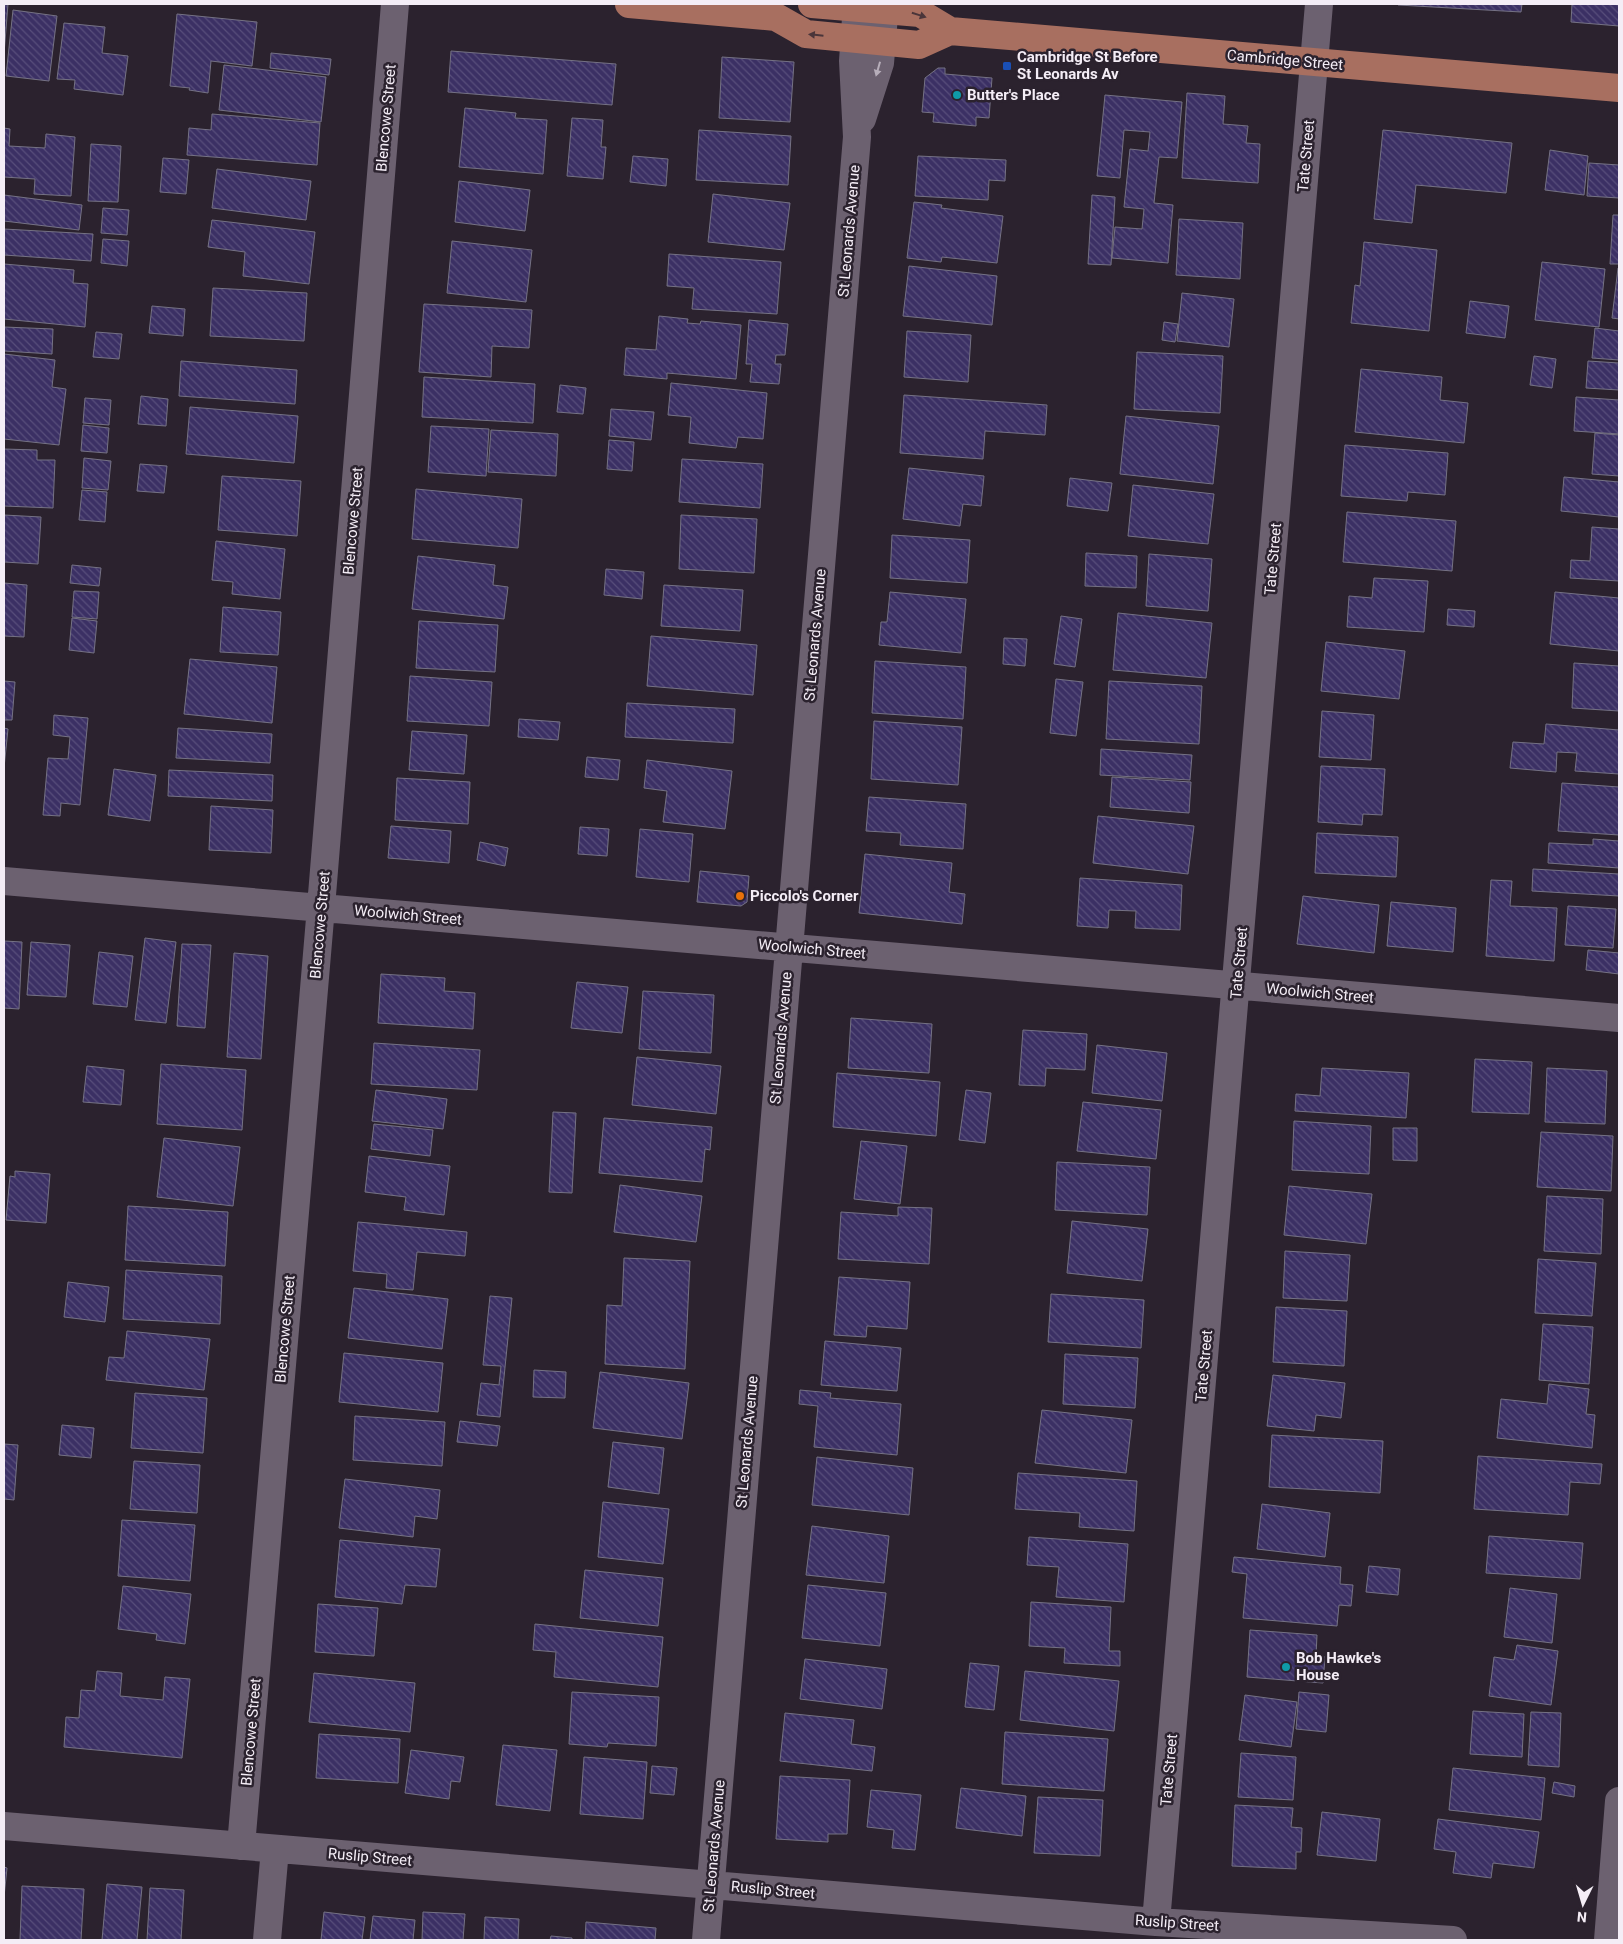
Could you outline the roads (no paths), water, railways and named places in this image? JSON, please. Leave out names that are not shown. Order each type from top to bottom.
[{"type":"main road","name":"Cambridge Street","points":[[629,4],[776,17],[806,34],[854,39],[919,44],[950,31]]},
{"type":"main road","name":"Cambridge Street","points":[[776,17],[807,4]]},
{"type":"main road","name":"Cambridge Street","points":[[812,4],[884,7],[920,13],[950,31],[1619,88]]},
{"type":"street","name":"Blencowe Street","points":[[241,1846],[395,4]]},
{"type":"street","name":"Tate Street","points":[[1156,1922],[1319,4]]},
{"type":"street","name":"St Leonards Avenue","points":[[706,1940],[857,137],[852,61],[857,6]]},
{"type":"street","name":"St Leonards Avenue","points":[[857,137],[880,63],[884,7]]},
{"type":"street","name":"Woolwich Street","points":[[4,881],[1619,1018]]},
{"type":"street","points":[[1608,1940],[1619,1801]]},
{"type":"street","name":"Ruslip Street","points":[[4,1826],[1156,1922],[1453,1940]]},
{"type":"street","points":[[267,1940],[275,1849]]},
{"type":"place","name":"Cambridge St Before St Leonards Av","points":[[1007,66]]},
{"type":"place","name":"Butter's Place","points":[[957,95]]},
{"type":"place","name":"Piccolo's Corner","points":[[740,896]]},
{"type":"place","name":"Bob Hawke's House","points":[[1286,1667]]}]
